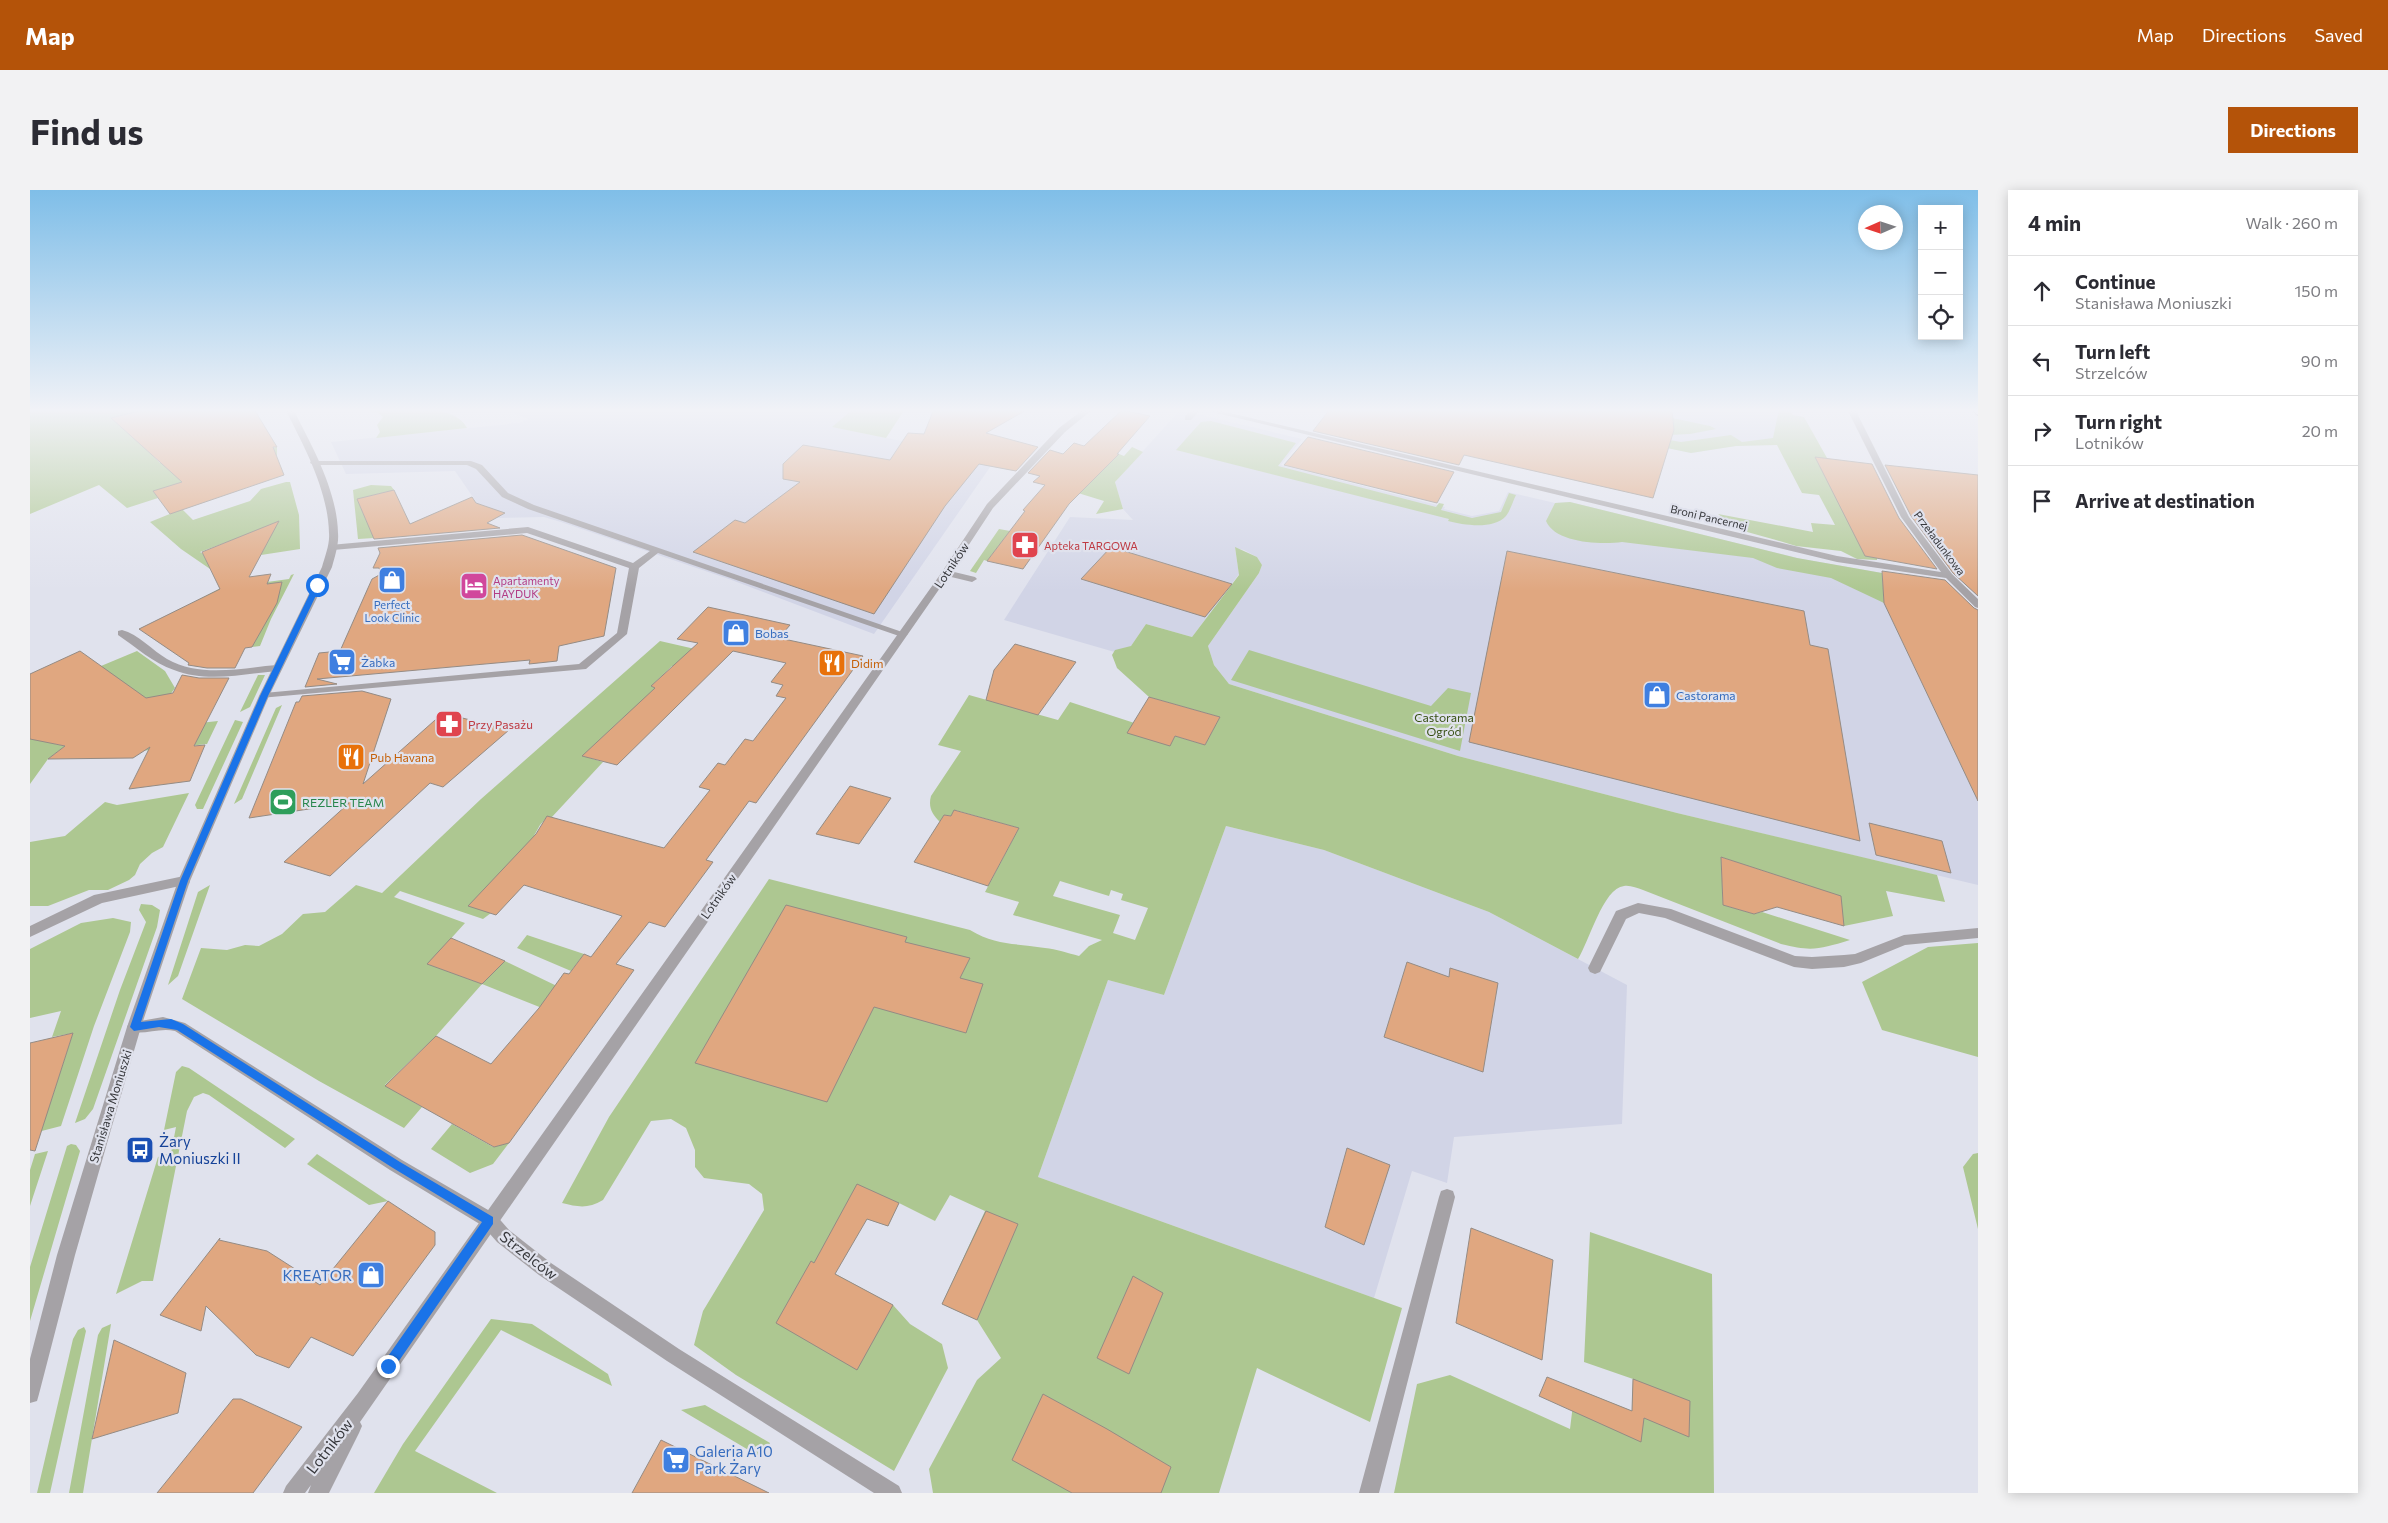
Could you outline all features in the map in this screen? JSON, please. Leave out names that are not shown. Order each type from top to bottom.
[{"type":"street","name":"Stanisława Moniuszki","points":[[30,1394],[66,1254],[134,1027],[184,881],[264,696],[327,567],[333,546],[333,526],[326,494],[317,470]]},
{"type":"street","points":[[482,470],[501,491],[514,500],[903,634]]},
{"type":"street","name":"Lotników","points":[[293,1493],[365,1400],[946,573],[990,506],[1024,470]]},
{"type":"street","name":"Broni Pancernej","points":[[1461,470],[1837,559],[1948,576]]},
{"type":"street","name":"Przeładunkowa","points":[[1881,470],[1905,517],[1948,576],[1978,605]]},
{"type":"street","points":[[333,546],[528,530],[634,567]]},
{"type":"street","points":[[264,696],[582,667],[622,634],[634,567],[656,550]]},
{"type":"street","points":[[946,573],[972,579]]},
{"type":"street","points":[[122,633],[176,667],[184,670],[212,672],[277,668]]},
{"type":"street","points":[[30,932],[99,899],[184,881]]},
{"type":"street","points":[[1595,968],[1621,915],[1638,908],[1666,913],[1794,961],[1812,963],[1856,959],[1904,940],[1978,934]]},
{"type":"street","name":"Strzelców","points":[[134,1027],[159,1023],[171,1023],[180,1027],[388,1160],[490,1220],[503,1236],[553,1275],[673,1355],[892,1493]]},
{"type":"street","points":[[1369,1493],[1447,1197]]},
{"type":"street","name":"Lotników","points":[[318,1493],[365,1400]]},
{"type":"shaded area","points":[[344,470],[988,470],[874,634],[729,579],[561,522],[544,517],[496,518],[505,513],[477,503],[455,471],[346,474]]},
{"type":"shaded area","points":[[1126,470],[1300,470],[1445,507],[1444,509],[1472,516],[1499,511],[1508,492],[1555,503],[1570,502],[1797,558],[1882,573],[1884,603],[1978,801],[1978,885],[1677,813],[1458,756],[1229,684],[1214,665],[1208,646],[1259,573],[1262,565],[1257,557],[1244,550],[1235,548],[1239,574],[1192,637],[1146,624],[1125,655],[1004,620],[1070,517],[1133,520],[1123,509],[1115,482]]},
{"type":"shaded area","points":[[1226,826],[1324,850],[1489,912],[1627,985],[1622,1124],[1454,1137],[1447,1183],[1412,1171],[1374,1298],[1038,1177],[1108,980],[1164,995]]},
{"type":"green space","points":[[30,470],[228,470],[153,491],[158,498],[127,508],[99,485],[30,514]]},
{"type":"green space","points":[[1096,470],[1126,470],[1115,482],[1123,509],[1096,514],[1104,501],[1078,493]]},
{"type":"green space","points":[[1254,470],[1293,470],[1436,507],[1439,503],[1444,504],[1441,510],[1472,518],[1501,512],[1509,493],[1516,495],[1506,516],[1494,523],[1486,525],[1462,524],[1448,521],[1449,519]]},
{"type":"green space","points":[[1790,470],[1823,470],[1877,555],[1877,560],[1857,559],[1841,551],[1796,546],[1740,530],[1718,514],[1813,532],[1811,523],[1835,525],[1819,495],[1802,493]]},
{"type":"green space","points":[[290,482],[299,515],[300,549],[261,555],[270,537],[227,542],[200,552],[205,555],[213,571],[181,549],[150,522],[182,509],[193,520],[250,501],[261,489]]},
{"type":"green space","points":[[371,485],[391,486],[394,490],[357,499],[374,538],[358,539],[353,490]]},
{"type":"green space","points":[[1570,502],[1797,558],[1882,573],[1884,603],[1831,578],[1777,568],[1753,558],[1622,542],[1603,543],[1568,538],[1551,528],[1546,521],[1555,503]]},
{"type":"green space","points":[[999,529],[1010,531],[987,561],[984,560],[976,573],[970,571]]},
{"type":"green space","points":[[1235,547],[1257,557],[1262,565],[1259,573],[1208,646],[1214,665],[1229,684],[1458,756],[1677,813],[1937,875],[1945,902],[1886,891],[1893,916],[1844,926],[1812,887],[1721,857],[1723,905],[1754,914],[1762,912],[1850,940],[1831,946],[1809,949],[1781,944],[1643,890],[1624,886],[1616,889],[1603,905],[1578,959],[1489,912],[1324,850],[1226,826],[1164,995],[1108,980],[1038,1177],[1402,1308],[1370,1422],[1257,1368],[1219,1493],[933,1493],[929,1469],[977,1380],[1001,1358],[977,1320],[942,1304],[985,1211],[950,1195],[935,1221],[899,1203],[888,1226],[867,1219],[828,1270],[893,1305],[910,1324],[942,1344],[948,1368],[894,1471],[736,1375],[694,1345],[703,1311],[764,1210],[762,1194],[749,1184],[704,1178],[695,1167],[695,1150],[686,1128],[671,1119],[651,1121],[603,1200],[593,1205],[583,1206],[562,1203],[609,1117],[769,879],[970,930],[989,939],[1006,943],[1053,949],[1079,956],[1089,946],[1102,940],[1013,915],[1019,902],[985,892],[1019,828],[955,810],[951,816],[944,815],[940,822],[931,810],[931,796],[961,751],[938,745],[969,695],[1058,720],[1070,702],[1162,732],[1170,745],[1175,736],[1205,745],[1220,717],[1149,697],[1117,668],[1112,655],[1115,650],[1131,646],[1146,624],[1192,637],[1239,575]],"holes":[[[1060,881],[1109,896],[1111,890],[1123,894],[1121,900],[1148,908],[1135,940],[1113,933],[1120,915],[1053,896]]]},
{"type":"green space","points":[[294,574],[271,619],[260,646],[252,647],[264,625],[192,603],[221,588],[289,579]]},
{"type":"green space","points":[[660,641],[708,652],[688,671],[672,666],[651,686],[666,691],[638,717],[627,714],[583,756],[603,762],[551,818],[547,817],[540,825],[491,913],[483,919],[400,891],[394,897],[465,923],[428,964],[482,984],[436,1036],[385,1085],[422,1107],[404,1128],[319,1081],[182,999],[201,948],[227,950],[245,945],[259,946],[282,934],[303,914],[325,912],[356,885],[382,893],[481,799]]},
{"type":"green space","name":"Castorama Ogród","points":[[1249,650],[1431,706],[1448,688],[1471,693],[1460,751],[1231,680]]},
{"type":"green space","points":[[137,651],[165,671],[175,688],[145,729],[218,721],[207,744],[131,752],[101,666]]},
{"type":"green space","points":[[258,675],[265,675],[250,707],[240,712]]},
{"type":"green space","points":[[282,705],[242,799],[234,804],[276,708]]},
{"type":"green space","points":[[30,717],[55,744],[65,746],[48,759],[30,784]]},
{"type":"green space","points":[[235,720],[243,722],[203,809],[197,809],[195,805]]},
{"type":"green space","points":[[189,793],[163,847],[152,853],[140,864],[135,875],[129,880],[108,890],[89,890],[48,906],[30,906],[30,842],[65,836],[105,802],[117,805]]},
{"type":"green space","points":[[210,885],[178,976],[168,985],[198,892]]},
{"type":"green space","points":[[141,904],[152,905],[160,910],[157,927],[93,1109],[85,1119],[75,1123],[120,990],[146,922],[139,910]]},
{"type":"green space","points":[[113,918],[131,922],[130,932],[94,1026],[61,1126],[30,1134],[30,1113],[49,1107],[73,1033],[52,1037],[61,1011],[30,1018],[30,949],[81,923]]},
{"type":"green space","points":[[527,935],[584,954],[571,971],[517,948]]},
{"type":"green space","points":[[1978,943],[1978,1057],[1882,1030],[1862,982],[1928,947]]},
{"type":"green space","points":[[505,961],[559,987],[542,1008],[482,984]]},
{"type":"green space","points":[[182,1066],[189,1068],[295,1139],[285,1148],[209,1095],[203,1093],[194,1097],[187,1111],[153,1281],[142,1281],[116,1294],[158,1157],[171,1153],[176,1127],[164,1130],[176,1072]]},
{"type":"green space","points":[[452,1124],[493,1147],[509,1143],[493,1164],[470,1173],[431,1149]]},
{"type":"green space","points":[[71,1144],[76,1145],[80,1151],[30,1321],[30,1267],[67,1146]]},
{"type":"green space","points":[[48,1151],[30,1206],[30,1170],[35,1154]]},
{"type":"green space","points":[[1978,1153],[1978,1229],[1963,1167],[1973,1154]]},
{"type":"green space","points":[[317,1154],[388,1201],[369,1205],[307,1164]]},
{"type":"green space","points":[[1590,1232],[1712,1274],[1714,1493],[1394,1493],[1417,1384],[1450,1375],[1570,1429],[1575,1388],[1632,1411],[1633,1379],[1584,1362]]},
{"type":"green space","points":[[491,1319],[532,1324],[608,1374],[612,1386],[501,1330],[415,1451],[497,1493],[374,1493],[403,1444]]},
{"type":"green space","points":[[111,1324],[83,1493],[69,1493],[98,1335],[102,1328]]},
{"type":"green space","points":[[84,1327],[86,1331],[50,1493],[37,1493],[73,1339],[78,1330]]},
{"type":"green space","points":[[705,1405],[770,1443],[762,1458],[681,1410]]},
{"type":"building","points":[[168,470],[282,470],[284,475],[170,514],[153,491],[182,482]]},
{"type":"building","points":[[783,470],[974,470],[945,506],[874,614],[693,552],[735,520],[745,523],[800,482],[783,479]]},
{"type":"building","points":[[1031,470],[1103,470],[1069,504],[1023,569],[987,561],[1025,511],[1023,510],[1045,485],[1033,482],[1040,476],[1028,473]]},
{"type":"building","points":[[1303,470],[1445,470],[1454,472],[1437,503]]},
{"type":"building","points":[[1529,470],[1662,470],[1653,498]]},
{"type":"building","points":[[1821,470],[1875,470],[1899,518],[1937,569],[1865,556]]},
{"type":"building","points":[[1887,470],[1930,470],[1978,475],[1978,596],[1953,573],[1911,516]]},
{"type":"building","points":[[394,490],[410,524],[472,497],[476,503],[505,513],[487,523],[500,528],[374,539],[357,499]]},
{"type":"building","points":[[279,521],[249,577],[271,574],[267,584],[282,582],[277,603],[252,647],[245,648],[235,668],[207,668],[188,665],[189,663],[139,629],[220,589],[202,552]]},
{"type":"building","points":[[522,535],[616,568],[604,636],[559,646],[557,661],[529,664],[530,660],[317,679],[337,684],[305,687],[319,653],[340,651],[372,579],[381,574],[379,568],[373,568],[380,553],[378,548]]},
{"type":"building","points":[[1111,547],[1232,584],[1205,617],[1081,579]]},
{"type":"building","name":"Castorama","points":[[1507,551],[1804,611],[1810,645],[1828,649],[1860,841],[1469,742]]},
{"type":"building","points":[[1882,571],[1945,580],[1978,610],[1978,801],[1884,603]]},
{"type":"building","points":[[708,607],[790,625],[779,638],[863,656],[756,803],[749,801],[706,860],[713,862],[665,927],[649,922],[616,964],[634,970],[509,1143],[494,1147],[385,1086],[436,1036],[491,1064],[539,1008],[564,973],[569,974],[584,954],[591,957],[622,916],[524,885],[496,915],[468,906],[536,834],[547,816],[664,848],[710,790],[699,787],[718,763],[725,765],[745,739],[753,741],[786,698],[776,696],[783,685],[771,682],[786,663],[733,651],[617,765],[582,756],[655,688],[651,686],[698,643],[677,639]]},
{"type":"building","points":[[1015,644],[1076,662],[1038,715],[986,700],[994,670]]},
{"type":"building","points":[[80,651],[146,698],[173,693],[182,675],[199,678],[229,678],[194,746],[205,745],[190,781],[129,789],[150,747],[133,758],[48,759],[65,746],[30,739],[30,674]]},
{"type":"building","points":[[362,691],[391,699],[363,784],[443,713],[509,730],[443,787],[430,783],[330,876],[284,862],[349,803],[249,818],[296,702],[299,702],[302,696]]},
{"type":"building","points":[[1149,697],[1220,717],[1205,745],[1175,736],[1170,746],[1127,733]]},
{"type":"building","points":[[850,786],[891,798],[859,844],[816,834]]},
{"type":"building","points":[[954,810],[1019,828],[988,886],[914,862],[944,815],[951,816]]},
{"type":"building","points":[[1869,823],[1942,841],[1951,873],[1876,855]]},
{"type":"building","points":[[1721,857],[1841,896],[1844,926],[1777,907],[1754,914],[1723,905]]},
{"type":"building","points":[[786,905],[907,937],[905,942],[970,958],[960,978],[983,984],[966,1033],[874,1007],[827,1102],[695,1063]]},
{"type":"building","points":[[451,938],[505,961],[482,984],[427,964]]},
{"type":"building","points":[[1407,962],[1449,977],[1450,968],[1498,983],[1483,1072],[1384,1037]]},
{"type":"building","points":[[73,1033],[35,1151],[30,1150],[30,1043]]},
{"type":"building","points":[[1347,1148],[1390,1165],[1364,1245],[1325,1227]]},
{"type":"building","points":[[857,1184],[899,1203],[888,1226],[867,1219],[835,1274],[893,1305],[857,1370],[776,1323],[811,1261],[814,1263]]},
{"type":"building","points":[[388,1201],[435,1232],[435,1245],[353,1356],[311,1337],[289,1368],[256,1355],[206,1306],[201,1331],[160,1315],[220,1238],[219,1240],[267,1251],[320,1285]]},
{"type":"building","points":[[986,1211],[1018,1224],[977,1320],[942,1304]]},
{"type":"building","points":[[1471,1228],[1553,1260],[1542,1360],[1456,1323]]},
{"type":"building","points":[[1133,1276],[1163,1293],[1129,1374],[1097,1358]]},
{"type":"building","points":[[114,1340],[186,1373],[178,1413],[92,1439]]},
{"type":"building","points":[[1547,1377],[1632,1411],[1633,1379],[1690,1401],[1689,1437],[1644,1418],[1641,1442],[1539,1396]]},
{"type":"building","points":[[1043,1394],[1171,1467],[1161,1493],[1072,1493],[1012,1460]]},
{"type":"building","points":[[233,1399],[241,1399],[302,1427],[253,1493],[157,1493]]},
{"type":"building","name":"Galeria A10 Park Żary","points":[[661,1440],[769,1493],[632,1493]]},
{"type":"place","name":"Apteka TARGOWA","points":[[1025,545]]},
{"type":"place","name":"Perfect Look Clinic","points":[[392,580]]},
{"type":"place","name":"Apartamenty HAYDUK","points":[[474,586]]},
{"type":"place","name":"Bobas","points":[[736,633]]},
{"type":"place","name":"Żabka","points":[[342,662]]},
{"type":"place","name":"Didim","points":[[832,663]]},
{"type":"place","name":"Castorama","points":[[1657,695]]},
{"type":"place","name":"Przy Pasażu","points":[[449,724]]},
{"type":"place","name":"Pub Havana","points":[[351,757]]},
{"type":"place","name":"REZLER TEAM","points":[[283,802]]},
{"type":"place","name":"Żary Moniuszki II","points":[[140,1150]]},
{"type":"place","name":"KREATOR","points":[[371,1275]]},
{"type":"place","name":"Galeria A10 Park Żary","points":[[676,1460]]},
{"type":"route","points":[[317,585],[264,696],[184,881],[134,1027],[159,1023],[171,1023],[180,1027],[396,1165],[490,1220],[388,1366]]}]
